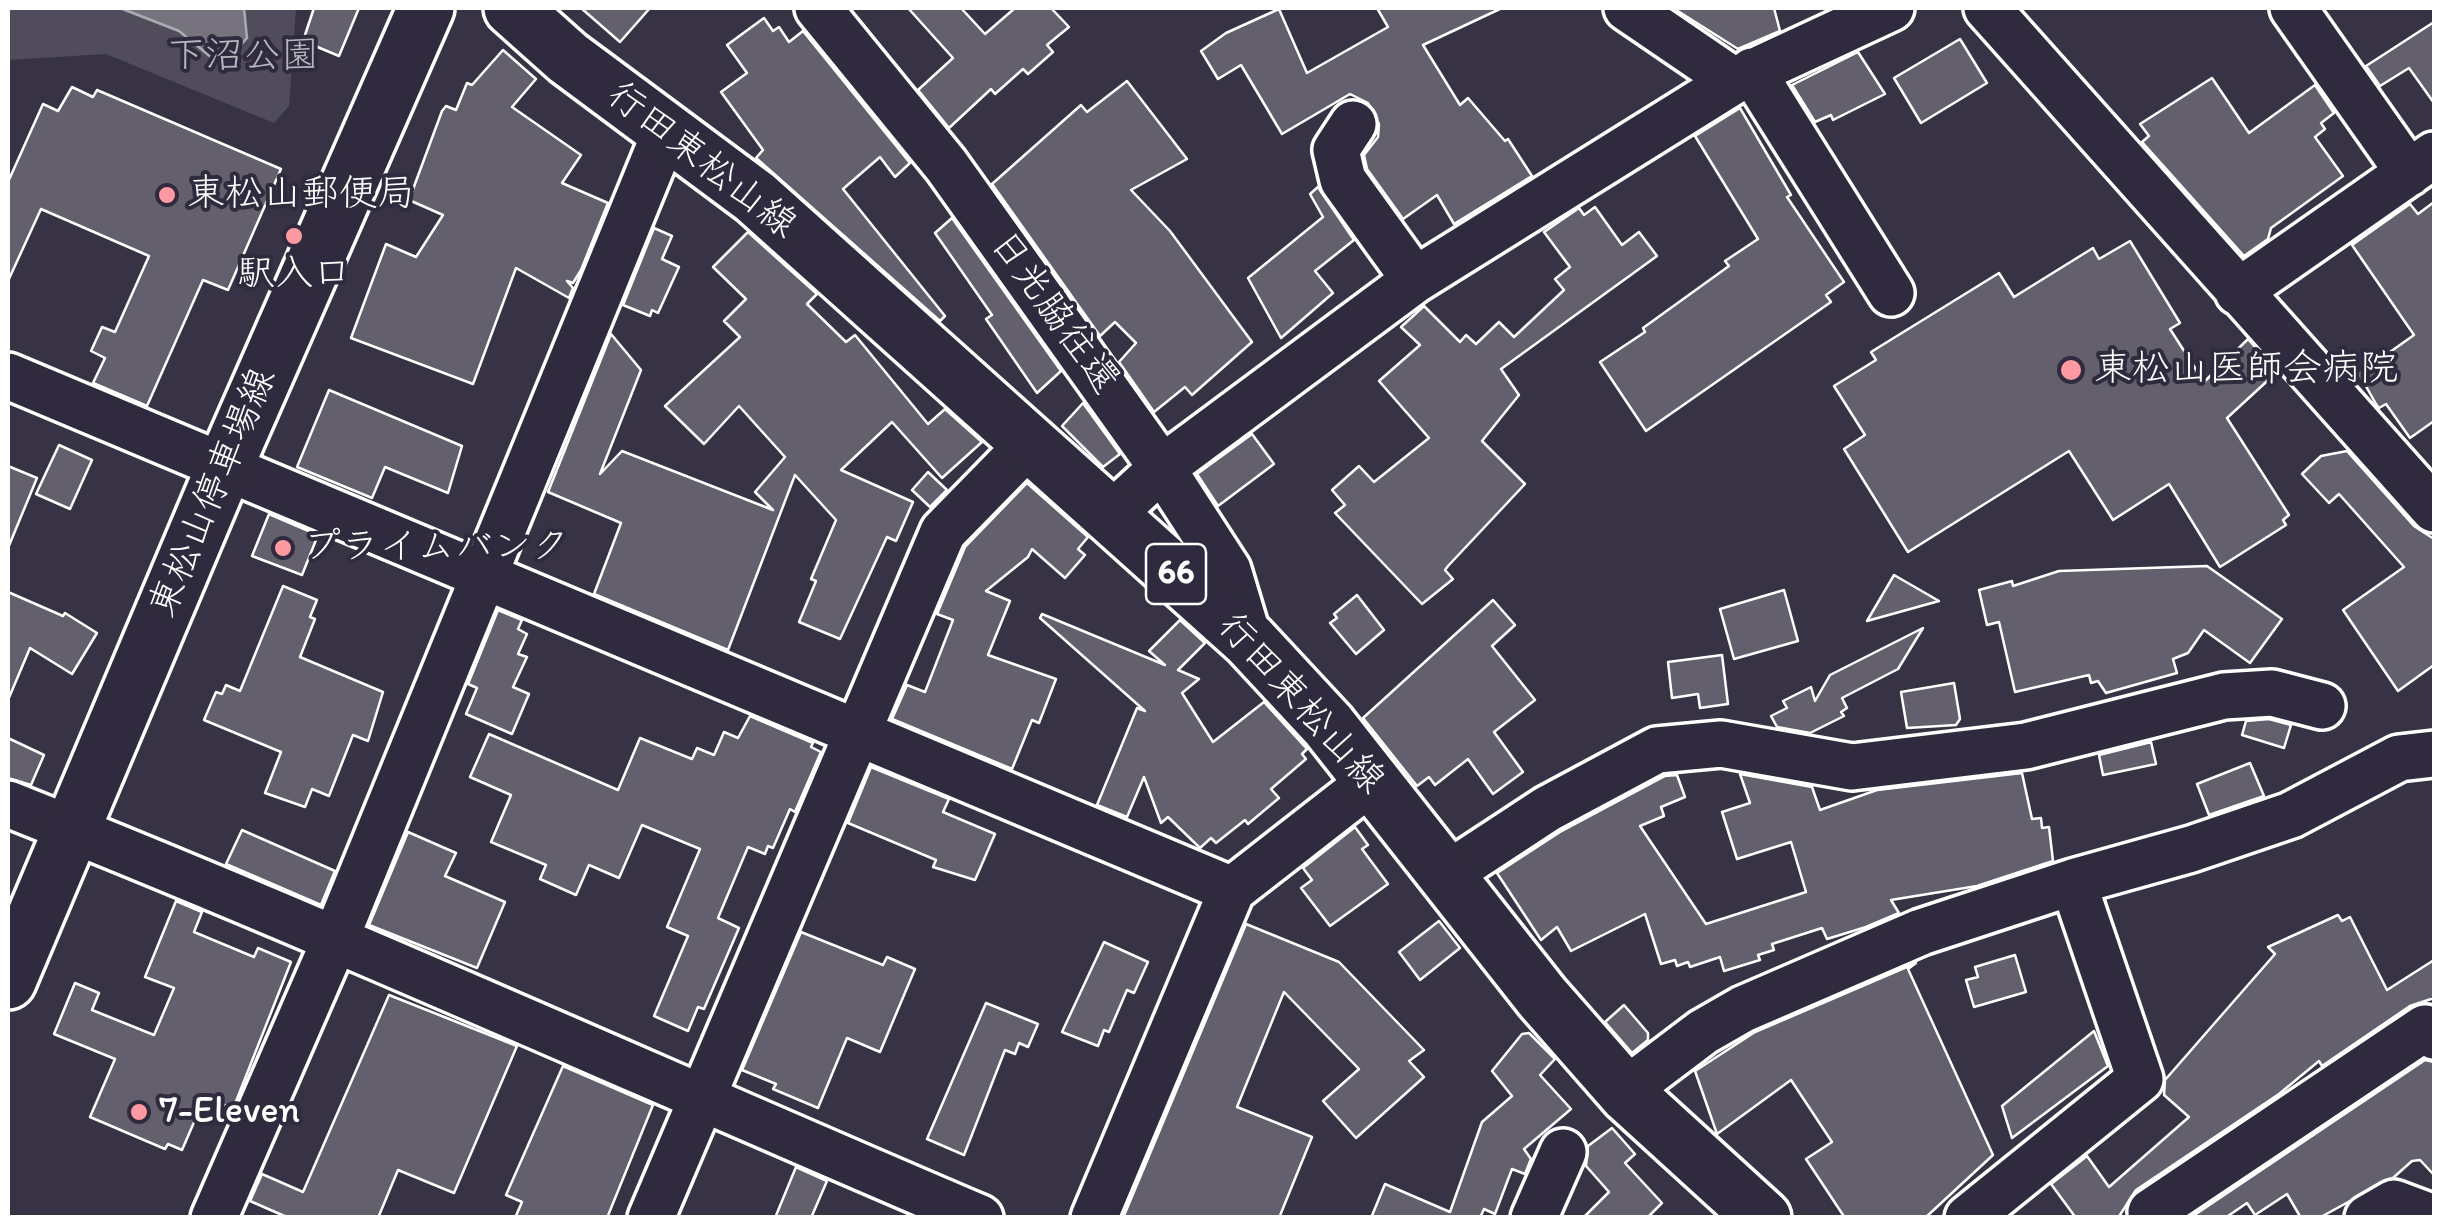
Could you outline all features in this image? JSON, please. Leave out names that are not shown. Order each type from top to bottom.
[{"type":"main road","name":"東松山停車場線","points":[[8,981],[224,466],[426,8]]},
{"type":"main road","name":"行田東松山線","points":[[512,8],[568,58],[755,197],[1249,640],[1373,780],[1445,876],[1625,1091],[1762,1218]]},
{"type":"street","name":"日光脇往還","points":[[818,8],[946,165],[1162,468],[1228,570],[1249,640]]},
{"type":"street","points":[[1626,8],[1743,76],[1891,293]]},
{"type":"street","points":[[1112,514],[1162,468],[1415,280],[1743,76],[1891,8]]},
{"type":"street","points":[[1987,8],[2238,292],[2425,483]]},
{"type":"street","points":[[2238,292],[2422,164],[2292,8]]},
{"type":"street","points":[[1352,124],[1336,150],[1343,180],[1415,280]]},
{"type":"street","points":[[214,1218],[335,940],[666,132]]},
{"type":"street","points":[[8,376],[1232,890]]},
{"type":"street","points":[[650,1218],[943,532],[1031,442]]},
{"type":"street","points":[[1445,876],[1546,809],[1658,750],[1722,744],[1852,768],[2026,746],[2224,696],[2272,693],[2322,706]]},
{"type":"street","points":[[1625,1091],[1703,1032],[1742,1009],[1921,932],[2290,815],[2399,758],[2434,754]]},
{"type":"street","points":[[1094,1218],[1232,890],[1373,780]]},
{"type":"street","points":[[8,804],[558,1032],[700,1098],[980,1218]]},
{"type":"street","points":[[1968,1218],[2140,1080],[2073,882]]},
{"type":"street","points":[[2157,1218],[2151,1212],[2425,1028],[2434,1036]]},
{"type":"street","points":[[1534,1218],[1563,1152]]},
{"type":"street","points":[[2368,1218],[2394,1203],[2431,1208]]},
{"type":"green space","name":"下沼公園","points":[[8,8],[296,8],[289,106],[274,123],[106,54],[8,60]]},
{"type":"shaded area","points":[[120,8],[244,8],[247,38],[238,48],[212,58],[179,31]]},
{"type":"building","points":[[314,8],[359,8],[339,56],[303,41]]},
{"type":"building","points":[[581,8],[650,8],[620,42]]},
{"type":"building","points":[[908,8],[961,8],[985,34],[1015,8],[1051,8],[1069,27],[1047,45],[1053,52],[1028,74],[1023,69],[995,94],[991,89],[949,128],[918,90],[953,58]]},
{"type":"building","points":[[1377,8],[1502,8],[1423,45],[1460,105],[1468,98],[1505,141],[1508,139],[1532,176],[1454,224],[1437,195],[1403,219],[1367,169],[1364,155],[1378,137],[1379,124],[1368,103],[1350,94],[1282,134],[1241,65],[1218,79],[1201,51],[1226,33],[1279,9],[1307,73],[1388,27]]},
{"type":"building","points":[[1673,8],[1774,8],[1780,31],[1738,49]]},
{"type":"building","points":[[764,18],[773,31],[779,27],[789,42],[803,31],[910,163],[895,177],[880,157],[843,189],[945,316],[940,321],[756,158],[763,150],[721,92],[747,73],[727,45]]},
{"type":"building","points":[[2434,22],[2434,103],[2409,68],[2380,86],[2366,66]]},
{"type":"building","points":[[1960,39],[1987,83],[1921,123],[1894,78]]},
{"type":"building","points":[[503,50],[536,79],[512,107],[581,155],[562,183],[608,203],[581,270],[573,283],[567,281],[573,288],[569,298],[516,268],[473,384],[351,338],[386,244],[416,257],[443,215],[409,200],[442,111],[446,106],[456,110],[467,83],[472,85]]},
{"type":"building","points":[[1858,52],[1885,94],[1833,120],[1831,115],[1815,122],[1792,85]]},
{"type":"building","points":[[2212,78],[2249,133],[2315,85],[2334,113],[2321,123],[2325,129],[2315,137],[2343,176],[2271,228],[2268,239],[2244,256],[2142,142],[2149,136],[2140,124]]},
{"type":"building","points":[[1127,81],[1187,159],[1131,190],[1170,231],[1252,342],[1192,395],[1185,387],[1154,412],[1119,362],[1136,343],[1115,322],[1100,336],[992,184],[1081,105],[1087,112]]},
{"type":"building","points":[[72,87],[93,97],[97,90],[281,169],[228,290],[203,280],[147,406],[93,383],[105,358],[91,351],[102,327],[115,332],[149,256],[41,209],[8,281],[8,182],[43,104],[58,111]]},
{"type":"building","points":[[1740,108],[1791,195],[1787,197],[1844,282],[1826,295],[1831,302],[1646,431],[1600,362],[1645,332],[1643,328],[1729,266],[1725,261],[1758,239],[1695,136]]},
{"type":"building","points":[[1318,187],[1354,240],[1315,271],[1333,293],[1281,338],[1248,278],[1323,217],[1310,194]]},
{"type":"building","points":[[2434,202],[2434,421],[2410,438],[2386,404],[2379,408],[2359,374],[2414,335],[2352,245],[2410,204],[2418,214]]},
{"type":"building","points":[[1595,207],[1622,245],[1639,232],[1657,256],[1501,369],[1519,395],[1482,441],[1525,484],[1448,566],[1445,570],[1453,579],[1422,604],[1335,513],[1345,505],[1332,490],[1359,466],[1374,482],[1429,438],[1379,381],[1420,345],[1401,327],[1424,306],[1460,342],[1466,335],[1476,344],[1499,322],[1514,337],[1564,290],[1555,279],[1570,267],[1544,232],[1579,208],[1584,215]]},
{"type":"building","points":[[952,218],[1061,371],[1037,393],[986,319],[992,315],[935,233]]},
{"type":"building","points":[[654,228],[672,236],[662,259],[679,267],[658,313],[652,310],[650,316],[623,305]]},
{"type":"building","points":[[748,232],[817,294],[807,304],[846,342],[855,335],[928,424],[945,409],[982,442],[942,478],[892,422],[841,470],[913,502],[896,541],[887,537],[840,639],[799,622],[816,581],[811,579],[836,520],[795,475],[728,650],[594,594],[621,523],[548,492],[611,334],[641,370],[600,474],[622,451],[773,510],[755,492],[785,457],[739,406],[704,444],[665,406],[740,337],[724,321],[746,299],[713,267]]},
{"type":"building","points":[[2130,241],[2180,323],[2170,329],[2204,382],[2248,339],[2277,372],[2227,418],[2289,515],[2283,520],[2286,525],[2220,567],[2169,484],[2113,520],[2069,451],[1908,552],[1844,449],[1865,435],[1834,386],[1876,360],[1871,352],[1999,273],[2014,297],[2093,248],[2099,259]]},
{"type":"building","points":[[329,390],[462,446],[448,493],[385,467],[372,498],[297,467]]},
{"type":"building","points":[[1083,403],[1120,454],[1103,467],[1062,426]]},
{"type":"building","points":[[1252,434],[1274,464],[1218,506],[1197,474]]},
{"type":"building","points":[[59,445],[92,460],[70,509],[36,494]]},
{"type":"building","points":[[2347,451],[2414,526],[2434,539],[2434,665],[2398,691],[2343,610],[2404,567],[2339,494],[2329,503],[2302,474],[2321,456]]},
{"type":"building","points":[[8,466],[37,478],[8,548]]},
{"type":"building","points":[[928,472],[947,490],[930,507],[912,490]]},
{"type":"building","points":[[1027,483],[1088,537],[1078,549],[1085,555],[1065,578],[1032,549],[1028,557],[986,591],[1010,601],[988,655],[1056,679],[1039,723],[1032,720],[1012,769],[892,719],[907,685],[925,692],[953,620],[937,614],[965,547]]},
{"type":"building","points":[[269,514],[318,535],[302,575],[252,556]]},
{"type":"building","points":[[2207,566],[2282,619],[2250,663],[2204,630],[2188,653],[2173,659],[2177,673],[2106,693],[2098,681],[2091,683],[2089,675],[2015,692],[1999,622],[1987,625],[1979,590],[2012,581],[2013,586],[2059,571]]},
{"type":"building","points":[[1894,575],[1939,601],[1867,621]]},
{"type":"building","points":[[283,586],[317,600],[310,617],[315,619],[300,657],[383,692],[368,741],[353,735],[329,796],[312,789],[305,807],[265,793],[281,752],[204,720],[216,692],[222,694],[226,685],[240,691]]},
{"type":"building","points":[[1784,590],[1798,641],[1734,659],[1720,609]]},
{"type":"building","points":[[8,592],[63,616],[65,613],[97,633],[72,674],[30,648],[8,700]]},
{"type":"building","points":[[1357,595],[1384,630],[1356,654],[1330,623],[1337,618],[1334,614]]},
{"type":"building","points":[[1493,600],[1515,625],[1492,646],[1535,700],[1494,732],[1523,772],[1493,794],[1468,759],[1435,785],[1429,777],[1417,786],[1363,718]]},
{"type":"building","points":[[498,610],[522,620],[518,629],[527,634],[518,654],[527,657],[513,687],[529,694],[512,734],[466,714],[477,688],[468,684]]},
{"type":"building","points":[[1042,614],[1165,665],[1149,651],[1180,620],[1205,643],[1178,670],[1199,679],[1182,693],[1213,742],[1264,702],[1307,749],[1302,754],[1306,759],[1271,789],[1279,798],[1248,824],[1245,820],[1216,843],[1211,838],[1200,848],[1168,817],[1161,823],[1144,777],[1127,817],[1097,805],[1137,708],[1145,711],[1040,618]]},
{"type":"building","points":[[1923,628],[1898,669],[1842,698],[1847,708],[1841,712],[1844,716],[1810,733],[1777,727],[1771,716],[1787,708],[1783,701],[1811,687],[1815,701],[1830,675]]},
{"type":"building","points":[[1722,655],[1728,704],[1700,708],[1698,694],[1672,698],[1668,662]]},
{"type":"building","points":[[1954,683],[1960,719],[1956,725],[1907,728],[1901,692]]},
{"type":"building","points":[[750,716],[813,743],[811,747],[821,752],[795,812],[790,809],[773,848],[768,846],[765,854],[748,847],[718,918],[739,928],[704,1009],[698,1007],[688,1031],[654,1016],[688,936],[667,927],[700,849],[642,825],[619,878],[589,865],[576,895],[540,879],[546,865],[491,842],[511,795],[470,777],[489,734],[618,790],[640,738],[692,759],[697,748],[714,755],[724,732],[738,738]]},
{"type":"building","points":[[2269,719],[2291,725],[2284,748],[2242,735],[2246,721]]},
{"type":"building","points":[[8,738],[44,755],[31,785],[8,778]]},
{"type":"building","points":[[2151,742],[2156,764],[2103,775],[2099,755]]},
{"type":"building","points":[[2250,763],[2264,796],[2209,815],[2197,784]]},
{"type":"building","points":[[871,767],[949,799],[943,812],[995,834],[975,880],[933,867],[936,860],[848,823]]},
{"type":"building","points":[[2022,773],[2032,819],[2041,818],[2042,828],[2049,827],[2053,861],[1977,886],[1891,900],[1899,913],[1827,939],[1822,928],[1772,944],[1774,950],[1758,955],[1760,960],[1724,971],[1720,957],[1690,967],[1688,962],[1677,966],[1675,960],[1661,964],[1645,914],[1571,951],[1557,927],[1541,940],[1497,873],[1560,832],[1665,776],[1677,775],[1685,797],[1661,807],[1664,816],[1640,826],[1706,924],[1806,892],[1791,842],[1737,859],[1722,812],[1750,803],[1740,774],[1812,787],[1820,810],[1877,790]]},
{"type":"building","points":[[1355,827],[1368,845],[1362,849],[1388,884],[1330,926],[1301,888],[1312,880],[1303,868]]},
{"type":"building","points":[[242,830],[335,871],[321,905],[226,864]]},
{"type":"building","points":[[408,832],[456,853],[445,876],[505,902],[477,968],[369,925]]},
{"type":"building","points":[[176,901],[202,912],[194,932],[254,957],[258,948],[291,962],[233,1109],[205,1097],[182,1150],[168,1144],[165,1149],[90,1117],[115,1059],[54,1034],[75,983],[99,993],[92,1010],[154,1035],[174,988],[145,977]]},
{"type":"building","points":[[2338,915],[2342,921],[2350,917],[2387,990],[2434,960],[2434,998],[2410,1006],[2322,1066],[2319,1061],[2279,1094],[2136,1190],[2118,1218],[2076,1218],[2051,1184],[2087,1156],[2109,1187],[2189,1117],[2164,1095],[2165,1080],[2275,954],[2268,947]]},
{"type":"building","points":[[1439,921],[1460,948],[1420,980],[1399,952]]},
{"type":"building","points":[[1246,924],[1339,962],[1424,1050],[1409,1061],[1424,1077],[1356,1138],[1323,1101],[1359,1069],[1284,992],[1237,1107],[1312,1137],[1279,1218],[1123,1218]]},
{"type":"building","points":[[801,932],[883,965],[887,957],[915,969],[880,1052],[847,1038],[818,1108],[773,1089],[776,1084],[742,1070]]},
{"type":"building","points":[[1104,942],[1148,962],[1134,993],[1127,990],[1109,1032],[1104,1030],[1098,1046],[1062,1032]]},
{"type":"building","points":[[2015,955],[2026,992],[1974,1007],[1966,980],[1978,977],[1975,967]]},
{"type":"building","points":[[1916,963],[1908,969],[1993,1155],[1925,1218],[1845,1218],[1806,1159],[1832,1142],[1791,1080],[1717,1134],[1695,1071],[1755,1032]]},
{"type":"building","points":[[389,995],[517,1046],[454,1193],[398,1170],[378,1218],[289,1218],[250,1201],[262,1174],[303,1192]]},
{"type":"building","points":[[986,1003],[1038,1024],[1028,1047],[1019,1043],[1015,1054],[1005,1050],[964,1155],[927,1139]]},
{"type":"building","points":[[1624,1005],[1648,1033],[1648,1040],[1632,1053],[1605,1022]]},
{"type":"building","points":[[2094,1031],[2108,1066],[2012,1138],[2002,1106]]},
{"type":"building","points":[[1529,1033],[1555,1059],[1540,1075],[1571,1109],[1524,1149],[1531,1159],[1525,1174],[1512,1169],[1495,1214],[1484,1209],[1480,1218],[1371,1218],[1385,1184],[1450,1212],[1482,1122],[1512,1096],[1492,1071],[1522,1034]]},
{"type":"building","points":[[2425,1060],[2434,1062],[2434,1175],[2420,1160],[2412,1161],[2394,1177],[2319,1218],[2301,1218],[2287,1194],[2255,1215],[2247,1203],[2225,1218],[2190,1218]]},
{"type":"building","points":[[563,1066],[653,1105],[607,1218],[515,1218],[522,1202],[506,1195]]},
{"type":"building","points":[[1612,1128],[1635,1154],[1625,1163],[1662,1203],[1647,1218],[1583,1218],[1609,1192],[1586,1166],[1588,1146]]},
{"type":"building","points":[[796,1167],[827,1181],[811,1218],[775,1218]]},
{"type":"place","name":"東松山郵便局","points":[[167,195]]},
{"type":"place","name":"駅入口","points":[[294,236]]},
{"type":"place","name":"東松山医師会病院","points":[[2071,370]]},
{"type":"place","name":"プライムバンク","points":[[283,548]]},
{"type":"place","name":"7-Eleven","points":[[139,1112]]}]
